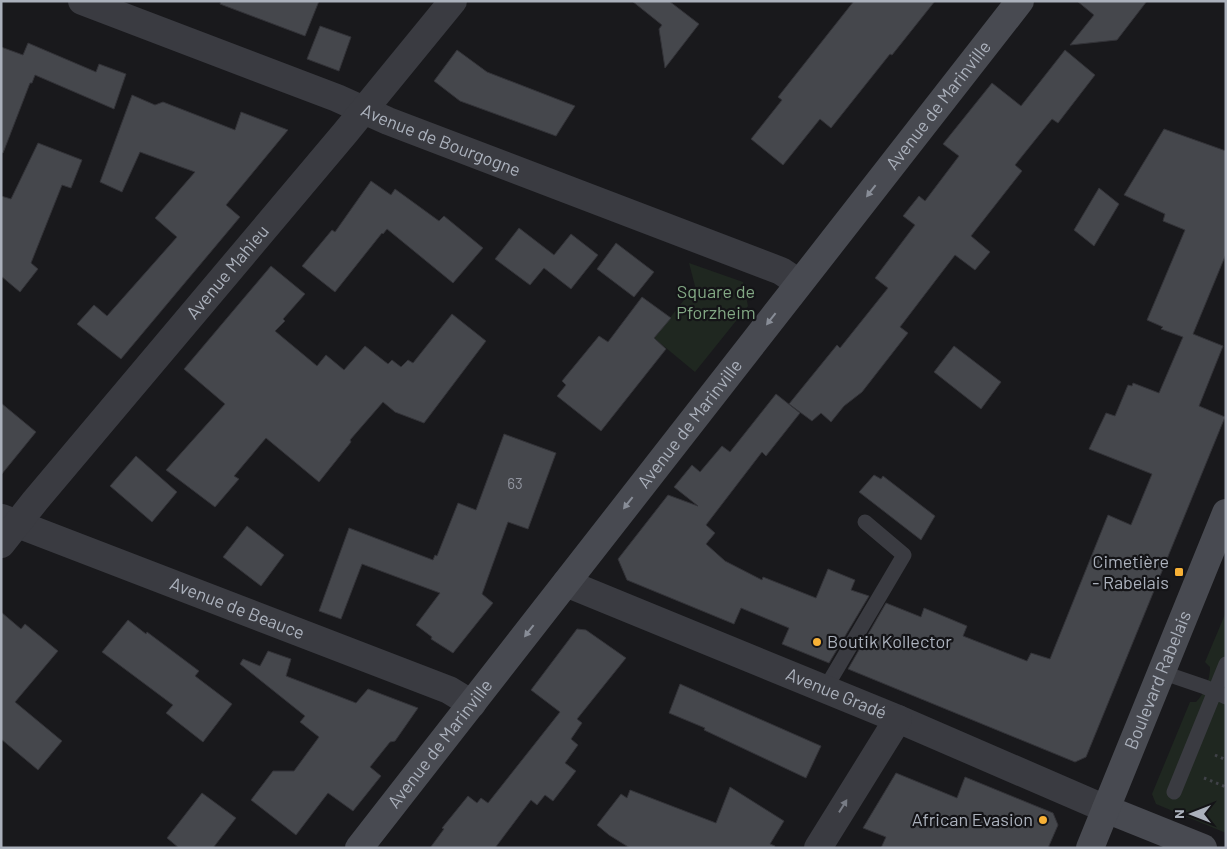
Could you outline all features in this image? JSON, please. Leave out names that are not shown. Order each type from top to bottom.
[{"type":"street","name":"Avenue de Bourgogne","points":[[82,1],[781,271],[799,282]]},
{"type":"street","name":"Avenue Mahieu","points":[[6,528],[364,109],[453,1]]},
{"type":"street","name":"Avenue de Marinville","points":[[359,848],[1020,1]]},
{"type":"street","name":"Boulevard Rabelais","points":[[1090,848],[1226,513]]},
{"type":"street","name":"Avenue de Beauce","points":[[6,528],[449,690],[472,704]]},
{"type":"street","name":"Avenue Gradé","points":[[566,583],[898,719],[1106,809]]},
{"type":"street","points":[[818,848],[898,719]]},
{"type":"street","points":[[1106,809],[1203,848]]},
{"type":"lane","points":[[825,690],[904,555],[865,522]]},
{"type":"lane","points":[[1174,792],[1220,695],[1226,664]]},
{"type":"lane","points":[[1161,672],[1206,687],[1220,695]]},
{"type":"green space","name":"Square de Pforzheim","points":[[689,263],[743,282],[748,306],[695,372],[654,338],[695,286]]},
{"type":"green space","points":[[1226,612],[1226,833],[1156,804],[1152,794],[1190,702],[1196,702],[1206,686],[1210,667],[1205,662]]},
{"type":"building","points":[[221,1],[319,1],[305,36],[220,4]]},
{"type":"building","points":[[632,1],[669,1],[699,24],[665,68],[659,29],[662,25]]},
{"type":"building","points":[[854,1],[935,1],[831,128],[820,119],[783,165],[751,139],[782,100],[778,97]]},
{"type":"building","points":[[1077,1],[1147,1],[1117,40],[1070,45],[1094,15]]},
{"type":"building","points":[[320,26],[351,37],[339,71],[307,59]]},
{"type":"building","points":[[28,43],[96,72],[99,64],[126,74],[114,109],[35,75],[32,83],[30,83],[3,153],[1,152],[1,47],[23,55]]},
{"type":"building","points":[[457,50],[487,72],[575,106],[556,136],[460,101],[434,81]]},
{"type":"building","points":[[1065,50],[1095,75],[1058,123],[1052,119],[1015,165],[1022,171],[971,236],[990,252],[975,270],[955,255],[900,327],[908,333],[862,392],[844,406],[831,422],[821,413],[812,421],[789,404],[837,345],[840,348],[888,288],[875,278],[915,225],[903,216],[919,196],[925,201],[959,156],[943,144],[992,83],[1021,106]]},
{"type":"building","points":[[132,95],[155,105],[163,102],[235,130],[241,112],[288,130],[226,205],[240,217],[121,359],[77,324],[94,305],[107,316],[177,237],[155,218],[195,172],[140,152],[122,192],[100,182]]},
{"type":"building","points":[[1164,129],[1226,151],[1226,254],[1193,334],[1223,346],[1199,406],[1225,417],[1086,757],[1075,762],[848,669],[886,603],[921,617],[924,608],[967,626],[963,636],[1027,661],[1031,653],[1050,659],[1108,515],[1131,525],[1152,474],[1089,449],[1106,413],[1115,416],[1128,385],[1132,386],[1133,383],[1159,393],[1183,337],[1161,329],[1163,327],[1147,320],[1185,230],[1163,221],[1165,214],[1124,195]]},
{"type":"building","points":[[38,143],[82,160],[71,188],[62,185],[31,263],[38,269],[20,292],[1,276],[1,196],[11,199]]},
{"type":"building","points":[[371,181],[391,195],[395,189],[439,221],[444,216],[483,248],[453,283],[387,229],[335,292],[302,266],[332,230],[335,232]]},
{"type":"building","points":[[1099,188],[1119,204],[1094,246],[1074,230]]},
{"type":"building","points":[[519,228],[554,255],[571,234],[598,255],[571,289],[544,268],[530,285],[495,259]]},
{"type":"building","points":[[616,243],[654,272],[634,297],[597,269]]},
{"type":"building","points":[[271,266],[305,294],[275,331],[317,366],[326,355],[344,370],[365,346],[388,364],[392,360],[401,367],[408,360],[413,363],[452,314],[486,341],[424,423],[395,412],[383,402],[350,440],[351,442],[319,482],[266,438],[234,476],[239,479],[215,507],[166,470],[225,404],[184,369]]},
{"type":"building","points":[[642,297],[671,318],[654,338],[666,349],[601,431],[557,396],[566,385],[562,381],[599,336],[608,342]]},
{"type":"building","points":[[954,346],[1001,382],[981,409],[934,372]]},
{"type":"building","points":[[776,394],[800,413],[766,456],[762,452],[706,525],[715,533],[706,544],[725,561],[762,580],[763,577],[816,598],[828,569],[855,580],[851,590],[869,596],[829,663],[782,644],[789,628],[741,608],[734,624],[627,580],[618,559],[668,495],[698,506],[674,487],[692,465],[700,472],[722,446],[730,452]]},
{"type":"building","points":[[1,403],[36,432],[1,475]]},
{"type":"building","points":[[504,434],[556,453],[528,529],[508,522],[482,594],[493,603],[453,653],[431,639],[432,637],[416,625],[440,593],[362,564],[341,619],[319,611],[349,528],[433,560],[435,555],[437,556],[458,503],[476,510]]},
{"type":"building","points":[[136,456],[177,492],[152,522],[110,486]]},
{"type":"building","points":[[874,475],[881,479],[883,476],[935,516],[921,540],[859,492]]},
{"type":"building","points":[[247,526],[284,555],[261,586],[223,557]]},
{"type":"building","points":[[1,612],[21,629],[25,624],[58,651],[15,702],[62,741],[38,770],[1,739]]},
{"type":"building","points":[[128,620],[199,671],[195,676],[232,704],[203,742],[166,713],[173,705],[102,652]]},
{"type":"building","points":[[577,629],[586,630],[626,658],[577,719],[582,723],[571,739],[578,745],[565,763],[576,771],[553,801],[545,795],[537,805],[531,800],[495,848],[430,848],[444,829],[442,828],[468,796],[477,803],[481,798],[488,803],[560,712],[531,690]]},
{"type":"building","points":[[268,651],[291,659],[286,676],[356,703],[368,689],[418,708],[395,741],[390,742],[370,767],[381,776],[353,811],[328,793],[296,835],[251,800],[273,771],[294,771],[319,737],[300,722],[305,716],[240,664],[243,659],[260,666]]},
{"type":"building","points":[[680,684],[821,746],[806,778],[704,730],[705,728],[669,713]]},
{"type":"building","points":[[896,773],[957,798],[965,777],[1053,813],[1058,825],[1048,848],[881,848],[886,837],[863,828]]},
{"type":"building","points":[[730,787],[784,821],[770,844],[775,846],[774,848],[630,848],[597,825],[621,794],[627,798],[630,790],[716,823]]},
{"type":"building","points":[[202,793],[236,818],[213,848],[179,848],[167,838]]},
{"type":"place","name":"Cimetière - Rabelais","points":[[1179,572]]},
{"type":"place","name":"Boutik Kollector","points":[[817,642]]},
{"type":"place","name":"African Evasion","points":[[1043,820]]}]
